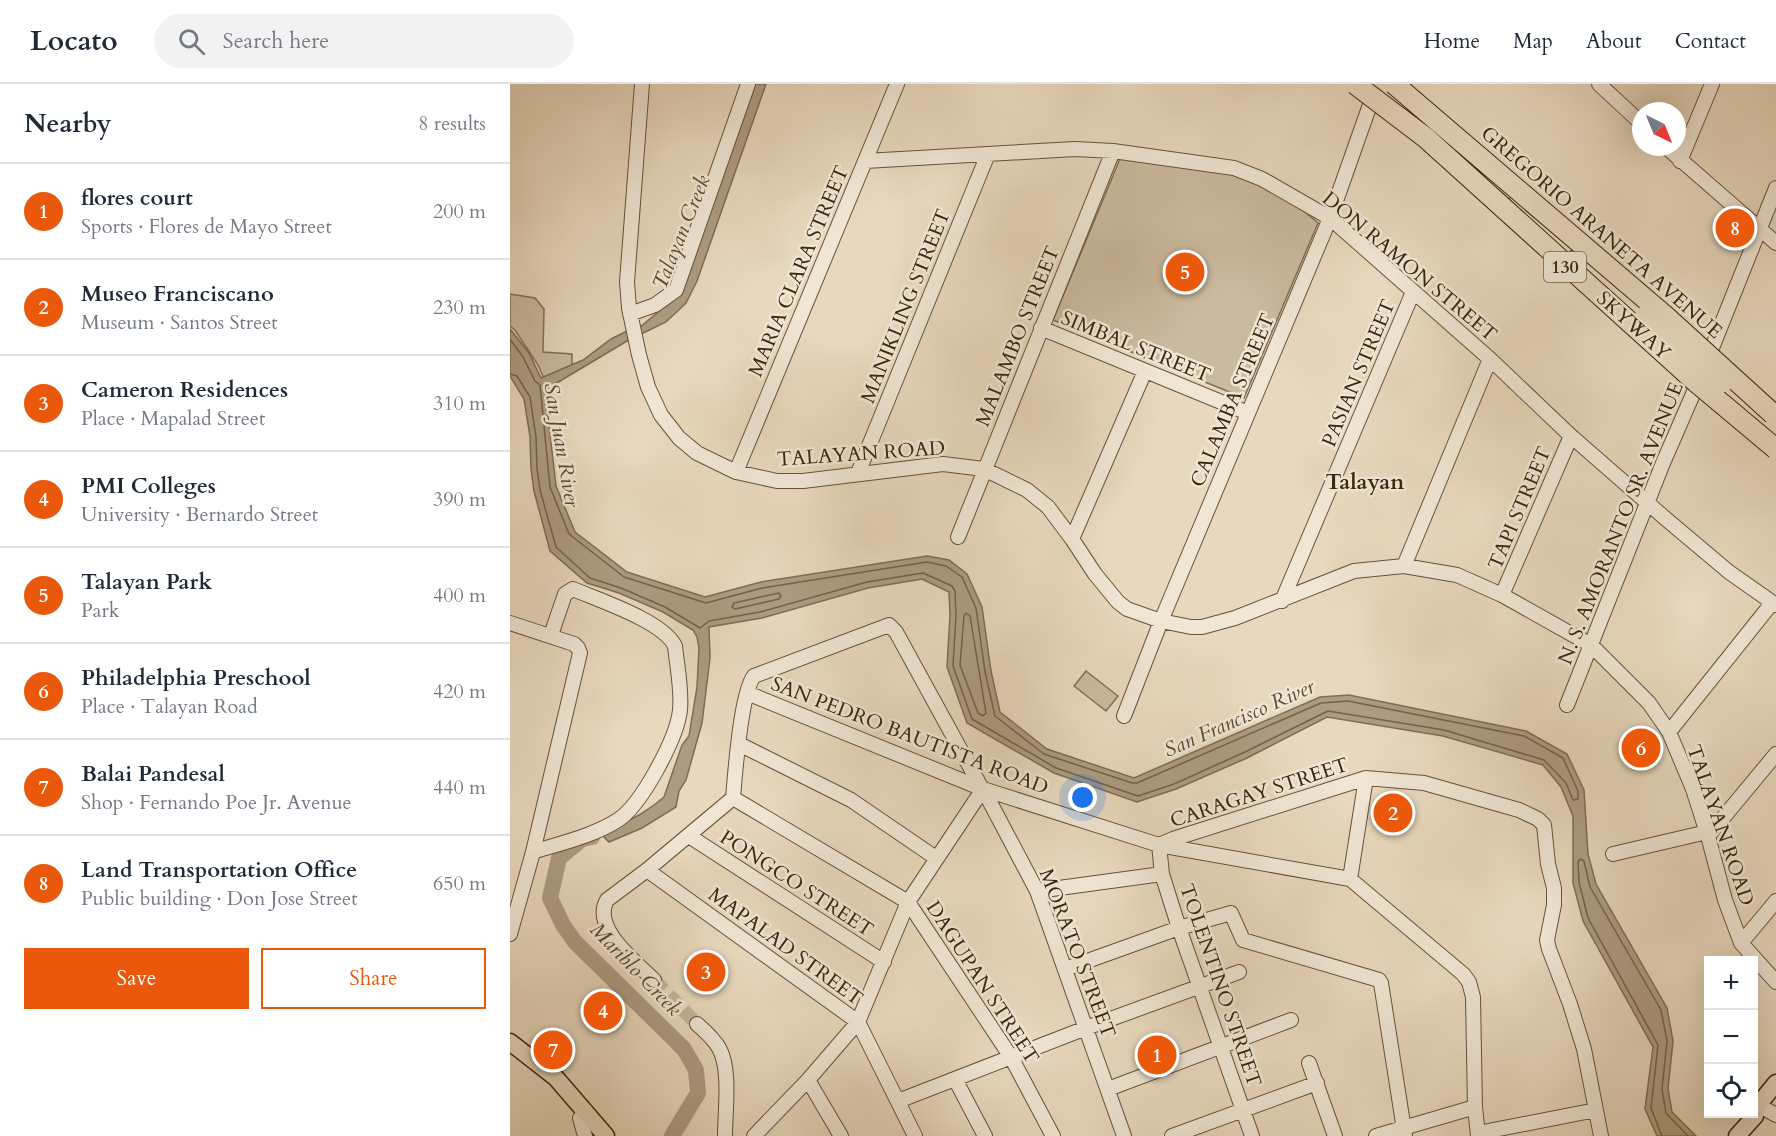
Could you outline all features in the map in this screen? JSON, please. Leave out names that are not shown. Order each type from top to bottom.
[{"type":"highway","name":"SKYWAY","points":[[1354,84],[1426,138],[1696,382],[1776,451]]},
{"type":"highway","name":"SKYWAY","points":[[1395,84],[1663,314],[1775,415]]},
{"type":"highway","points":[[1376,91],[1564,243],[1697,365],[1775,415]]},
{"type":"main road","name":"130","points":[[1354,84],[1376,91],[1401,121],[1776,451]]},
{"type":"main road","name":"GREGORIO ARANETA AVENUE","points":[[1401,84],[1612,266],[1708,358],[1775,415]]},
{"type":"main road","points":[[510,1042],[556,1078],[606,1136]]},
{"type":"main road","points":[[1758,1102],[1776,1083]]},
{"type":"main road","points":[[1725,1136],[1742,1118]]},
{"type":"main road","points":[[1737,1136],[1753,1118]]},
{"type":"street","name":"TALAYAN ROAD","points":[[642,84],[627,282],[630,314],[648,387],[661,415],[679,438],[697,453],[736,472],[757,478],[785,481],[803,481],[943,464],[984,469],[1027,490],[1048,507],[1095,574],[1118,602],[1127,609],[1161,621],[1191,627],[1202,627],[1235,618],[1354,572],[1404,566],[1457,575],[1502,596],[1591,645],[1649,704],[1669,732],[1693,789],[1725,900],[1741,942],[1775,980]]},
{"type":"street","points":[[630,314],[655,305],[676,290],[748,84]]},
{"type":"street","name":"MARIA CLARA STREET","points":[[736,472],[897,84]]},
{"type":"street","points":[[1680,160],[1712,84]]},
{"type":"street","points":[[1603,86],[1632,114]]},
{"type":"street","name":"CALAMBA STREET","points":[[1124,716],[1161,621],[1329,218],[1376,91]]},
{"type":"street","name":"DON RAMON STREET","points":[[865,161],[1075,149],[1113,151],[1234,168],[1270,183],[1329,218],[1490,359],[1571,436],[1730,572],[1774,604]]},
{"type":"street","name":"MALAMBO STREET","points":[[958,537],[1113,151]]},
{"type":"street","name":"MANIKLING STREET","points":[[858,473],[988,154]]},
{"type":"street","points":[[1676,156],[1776,243]]},
{"type":"street","name":"N. S. AMORANTO SR. AVENUE","points":[[1567,705],[1776,188]]},
{"type":"street","name":"PASIAN STREET","points":[[1282,601],[1413,292]]},
{"type":"street","name":"SIMBAL STREET","points":[[1041,328],[1248,413]]},
{"type":"street","points":[[1404,566],[1490,359]]},
{"type":"street","points":[[1072,539],[1144,371]]},
{"type":"street","name":"TAPI STREET","points":[[1502,596],[1571,436]]},
{"type":"street","points":[[533,852],[588,835],[617,821],[627,813],[641,797],[667,747],[680,708],[675,646],[671,639],[652,624],[573,589],[566,594],[550,635]]},
{"type":"street","points":[[1669,732],[1774,604]]},
{"type":"street","points":[[510,623],[574,644],[578,648],[579,659],[533,852],[510,934]]},
{"type":"street","name":"MORATO STREET","points":[[747,693],[754,676],[889,625],[896,632],[1037,891],[1124,1136]]},
{"type":"street","points":[[654,980],[609,933],[603,914],[607,900],[689,836],[733,798],[747,693]]},
{"type":"street","name":"SAN PEDRO BAUTISTA ROAD","points":[[747,693],[982,788],[1159,845],[1350,879],[1441,954],[1469,982],[1473,997],[1475,1107],[1478,1135]]},
{"type":"street","points":[[739,744],[850,800],[936,858]]},
{"type":"street","points":[[1613,854],[1707,834],[1776,754]]},
{"type":"street","points":[[1350,879],[1366,778]]},
{"type":"street","name":"CARAGAY STREET","points":[[1159,845],[1173,838],[1366,778],[1424,783],[1518,810],[1538,819],[1544,825],[1548,864],[1554,888],[1549,949],[1584,1048],[1596,1110]]},
{"type":"street","points":[[754,1136],[808,1080],[858,1022],[908,903],[982,788]]},
{"type":"street","name":"DAGUPAN STREET","points":[[733,798],[908,903],[1011,1057],[1053,1136]]},
{"type":"street","name":"PONGCO STREET","points":[[689,836],[884,963]]},
{"type":"street","name":"TOLENTINO STREET","points":[[1159,845],[1162,874],[1179,928],[1252,1136]]},
{"type":"street","name":"MAPALAD STREET","points":[[646,870],[858,1022],[915,1136]]},
{"type":"street","points":[[1037,891],[1162,874]]},
{"type":"street","points":[[1741,942],[1776,901]]},
{"type":"street","points":[[1065,969],[1231,912],[1243,940],[1379,980],[1405,1132]]},
{"type":"street","points":[[898,1101],[1239,972]]},
{"type":"street","points":[[1108,1089],[1291,1020]]},
{"type":"street","points":[[697,1024],[716,1043],[723,1057],[726,1069],[725,1136]]},
{"type":"street","points":[[1309,1063],[1335,1136]]},
{"type":"street","points":[[955,1079],[985,1136]]},
{"type":"street","points":[[808,1080],[841,1136]]},
{"type":"street","points":[[1181,1134],[1317,1083]]},
{"type":"street","points":[[1376,1136],[1405,1132],[1475,1107]]},
{"type":"street","points":[[1478,1135],[1596,1110],[1601,1136]]},
{"type":"street","points":[[1758,1110],[1776,1115]]},
{"type":"street","points":[[585,1136],[580,1118],[586,1111]]},
{"type":"shaded area","points":[[1122,154],[1230,171],[1287,197],[1318,223],[1244,398],[1053,320]]},
{"type":"shaded area","points":[[510,294],[535,298],[544,309],[543,352],[572,354],[572,367],[546,383],[538,365],[510,326]]},
{"type":"shaded area","points":[[1086,671],[1118,696],[1106,711],[1074,686]]},
{"type":"shaded area","points":[[1161,1047],[1165,1060],[1154,1064],[1149,1051]]},
{"type":"water","points":[[751,84],[766,84],[697,281],[686,303],[666,322],[627,341],[545,390],[556,486],[575,532],[627,572],[705,597],[761,582],[927,556],[949,560],[967,574],[982,607],[991,671],[1000,712],[1047,749],[1134,778],[1320,697],[1349,695],[1526,731],[1567,754],[1584,790],[1588,854],[1596,884],[1667,1008],[1673,1041],[1668,1089],[1672,1112],[1696,1136],[1657,1136],[1645,1109],[1653,1047],[1583,921],[1573,883],[1573,816],[1561,787],[1543,765],[1443,736],[1327,717],[1247,758],[1176,789],[1137,802],[1054,773],[967,723],[947,667],[949,592],[922,579],[868,588],[762,618],[709,627],[710,658],[702,723],[686,780],[679,791],[676,807],[642,828],[609,842],[601,834],[639,815],[664,797],[682,745],[689,736],[697,687],[699,648],[693,630],[663,612],[619,593],[587,583],[550,551],[534,491],[530,437],[524,399],[510,376],[510,329],[529,353],[541,378],[583,360],[611,339],[639,328],[677,296]]},
{"type":"waterway","name":"Mariblo Creek","points":[[592,837],[582,839],[559,858],[550,898],[563,925],[575,942],[684,1049],[696,1070],[698,1093],[672,1136]]},
{"type":"tunnel","points":[[654,980],[697,1024]]},
{"type":"place","name":"Land Transportation Office","points":[[1735,228]]},
{"type":"place","name":"Talayan Park","points":[[1185,272]]},
{"type":"place","name":"Philadelphia Preschool","points":[[1641,748]]},
{"type":"place","name":"Museo Franciscano","points":[[1393,813]]},
{"type":"place","name":"Cameron Residences","points":[[706,972]]},
{"type":"place","name":"PMI Colleges","points":[[603,1011]]},
{"type":"place","name":"Balai Pandesal","points":[[553,1050]]},
{"type":"place","name":"flores court","points":[[1157,1055]]},
{"type":"district","name":"Talayan","points":[[1365,481]]},
{"type":"water label","name":"Talayan Creek","points":[[681,232]]},
{"type":"water label","name":"San Juan River","points":[[562,445]]},
{"type":"water label","name":"San Francisco River","points":[[1239,718]]}]
